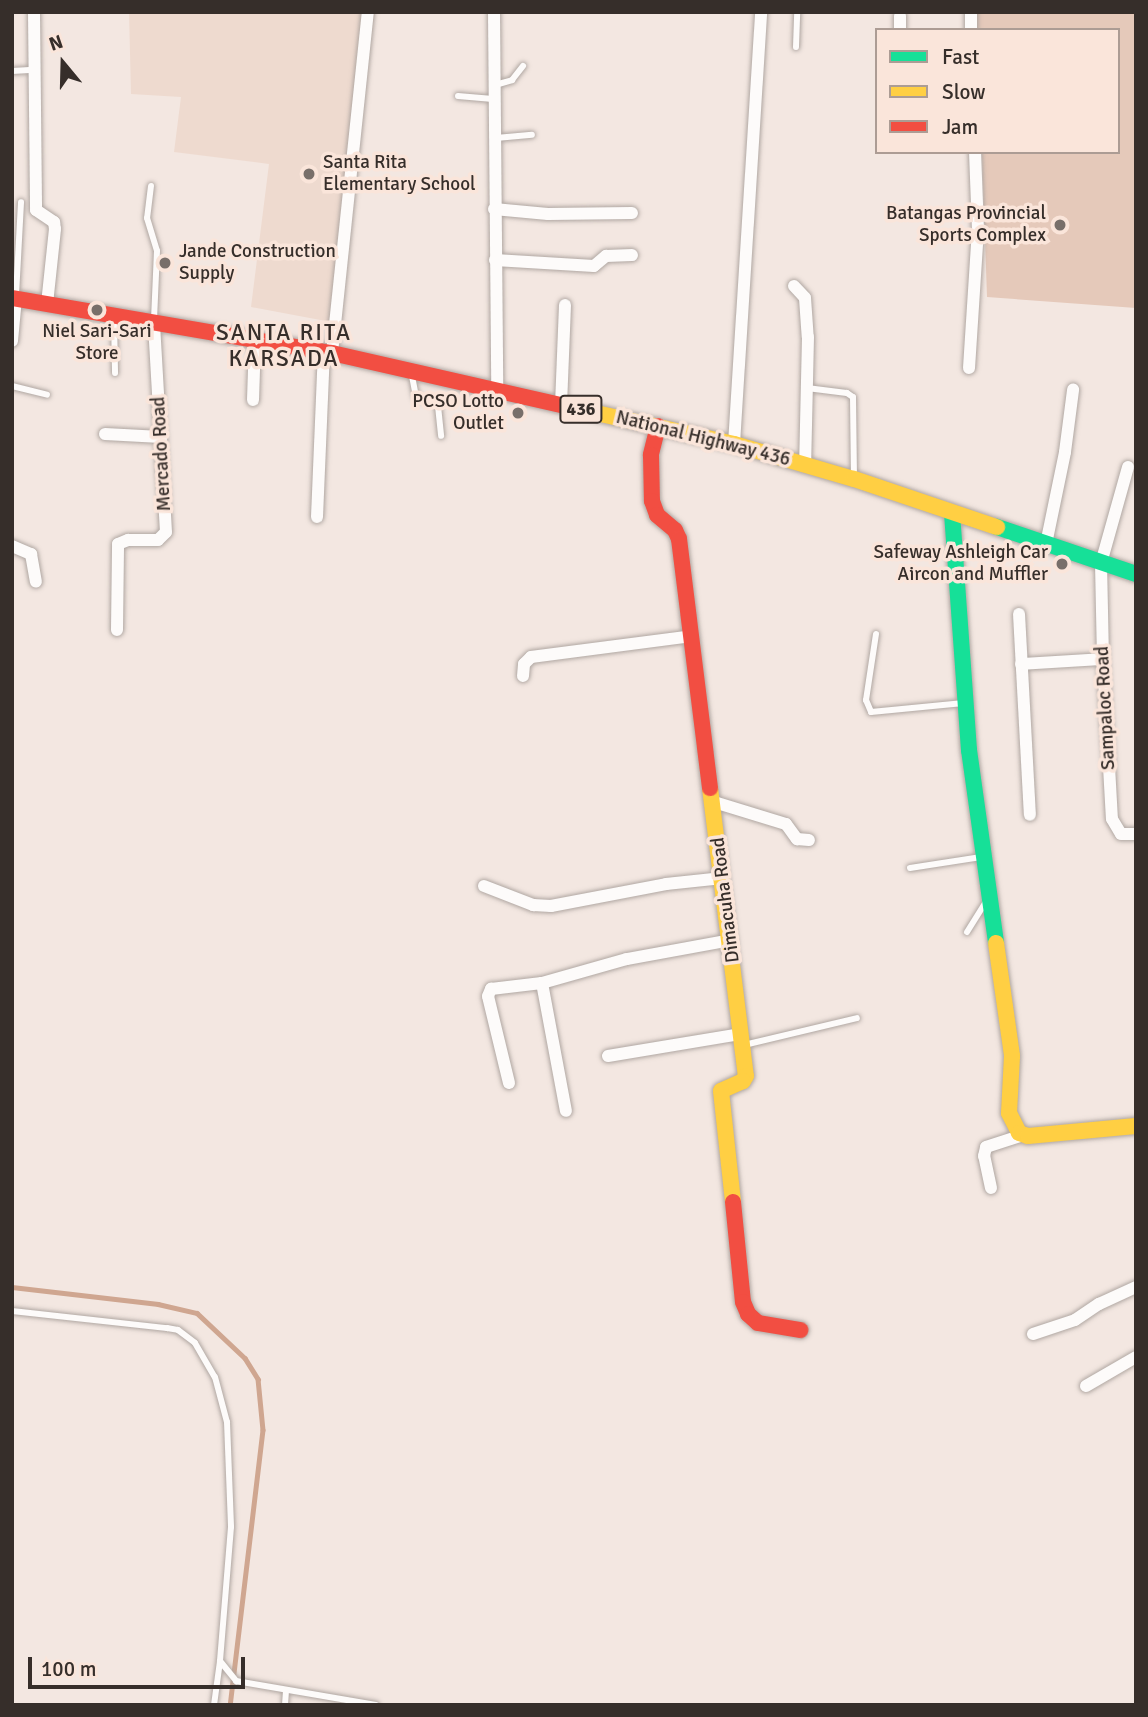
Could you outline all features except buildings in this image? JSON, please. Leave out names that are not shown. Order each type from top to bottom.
[{"type":"street","points":[[34,12],[36,210],[54,222],[55,229],[47,304]]},
{"type":"street","points":[[317,517],[328,353],[368,12]]},
{"type":"street","points":[[494,12],[498,390]]},
{"type":"street","points":[[734,444],[761,12]]},
{"type":"street","points":[[969,368],[978,230],[975,154]]},
{"type":"street","points":[[494,209],[548,214],[632,213]]},
{"type":"street","points":[[495,260],[594,266],[606,256],[632,255]]},
{"type":"street","points":[[794,286],[802,293],[806,303],[805,465]]},
{"type":"street","points":[[12,341],[14,298]]},
{"type":"street","name":"National Highway 436","points":[[14,298],[115,314],[412,370],[734,444],[854,479],[1136,574]]},
{"type":"street","points":[[561,405],[565,305]]},
{"type":"street","name":"Mercado Road","points":[[117,630],[118,544],[128,540],[159,540],[166,532],[154,322]]},
{"type":"street","points":[[253,400],[255,341]]},
{"type":"street","points":[[1046,544],[1065,452],[1073,390]]},
{"type":"street","name":"Dimacuha Road","points":[[659,426],[651,455],[652,501],[657,516],[675,530],[679,539],[742,1040],[745,1079],[725,1087],[721,1095],[743,1301],[748,1314],[758,1323],[800,1330]]},
{"type":"street","points":[[105,434],[161,437]]},
{"type":"street","name":"Sampaloc Road","points":[[1128,467],[1101,563],[1103,659],[1112,819],[1121,834],[1136,834]]},
{"type":"street","points":[[952,513],[966,703],[983,857],[1012,1056],[1007,1103],[1014,1126],[1023,1135]]},
{"type":"street","points":[[12,546],[29,551],[36,582]]},
{"type":"street","points":[[1018,614],[1030,814]]},
{"type":"street","points":[[523,676],[524,664],[531,657],[692,636]]},
{"type":"street","points":[[1021,664],[1103,659]]},
{"type":"street","points":[[714,802],[786,824],[797,839],[809,840]]},
{"type":"street","points":[[484,886],[533,905],[551,906],[666,884],[723,878]]},
{"type":"street","points":[[509,1083],[488,992],[496,987],[542,982],[627,959],[731,940]]},
{"type":"street","points":[[542,982],[566,1111]]},
{"type":"street","points":[[608,1056],[742,1040]]},
{"type":"street","points":[[990,1188],[984,1156],[986,1147],[1023,1135],[1136,1126]]},
{"type":"street","points":[[1033,1334],[1075,1320],[1099,1304],[1136,1287]]},
{"type":"street","points":[[1086,1386],[1136,1357]]},
{"type":"lane","points":[[796,47],[797,12]]},
{"type":"lane","points":[[493,85],[512,80],[523,66]]},
{"type":"lane","points":[[12,71],[34,70]]},
{"type":"lane","points":[[458,96],[494,99]]},
{"type":"lane","points":[[494,138],[533,135]]},
{"type":"lane","points":[[151,186],[147,218],[156,251],[154,322]]},
{"type":"lane","points":[[14,298],[21,202]]},
{"type":"lane","points":[[115,314],[115,373]]},
{"type":"lane","points":[[412,370],[416,397],[434,402],[438,406],[440,436]]},
{"type":"lane","points":[[12,386],[47,395]]},
{"type":"lane","points":[[807,388],[847,393],[853,397],[854,479]]},
{"type":"lane","points":[[876,634],[866,700],[871,712],[966,703]]},
{"type":"lane","points":[[910,868],[983,857]]},
{"type":"lane","points":[[967,932],[989,897]]},
{"type":"lane","points":[[742,1040],[857,1018]]},
{"type":"lane","points":[[12,1311],[178,1330],[195,1343],[208,1363],[224,1403],[231,1527],[214,1705]]},
{"type":"lane","points":[[220,1661],[236,1681],[376,1705]]},
{"type":"lane","points":[[285,1705],[286,1690]]},
{"type":"shaded area","name":"Santa Rita Elementary School","points":[[129,12],[375,12],[331,322],[251,307],[269,164],[174,152],[181,97],[131,94]]},
{"type":"shaded area","name":"Batangas Provincial Sports Complex","points":[[976,12],[1136,12],[1136,308],[987,297],[982,154],[1120,154],[1120,28],[977,28]]},
{"type":"waterway","points":[[12,1287],[158,1304],[197,1313],[245,1358],[258,1379],[263,1430],[230,1705]]},
{"type":"traffic: fast","points":[[952,513],[969,750],[996,943]]},
{"type":"traffic: fast","points":[[997,527],[1136,574]]},
{"type":"traffic: slow","points":[[583,410],[734,444],[854,479],[997,527]]},
{"type":"traffic: slow","points":[[710,788],[746,1076],[743,1081],[721,1091],[733,1202]]},
{"type":"traffic: slow","points":[[996,943],[1012,1056],[1009,1113],[1019,1133],[1028,1136],[1136,1126]]},
{"type":"traffic: jam","points":[[12,298],[332,353],[583,410]]},
{"type":"traffic: jam","points":[[658,426],[651,455],[652,501],[657,515],[675,530],[679,539],[710,788]]},
{"type":"traffic: jam","points":[[733,1202],[743,1302],[748,1314],[758,1323],[800,1330]]},
{"type":"place","name":"Santa Rita Elementary School","points":[[309,174]]},
{"type":"place","name":"Batangas Provincial Sports Complex","points":[[1060,225]]},
{"type":"place","name":"Jande Construction Supply","points":[[165,263]]},
{"type":"place","name":"Niel Sari-Sari Store","points":[[97,310]]},
{"type":"place","name":"PCSO Lotto Outlet","points":[[518,413]]},
{"type":"place","name":"Safeway Ashleigh Car Aircon and Muffler","points":[[1062,564]]},
{"type":"district","name":"SANTA RITA KARSADA","points":[[284,346]]}]
